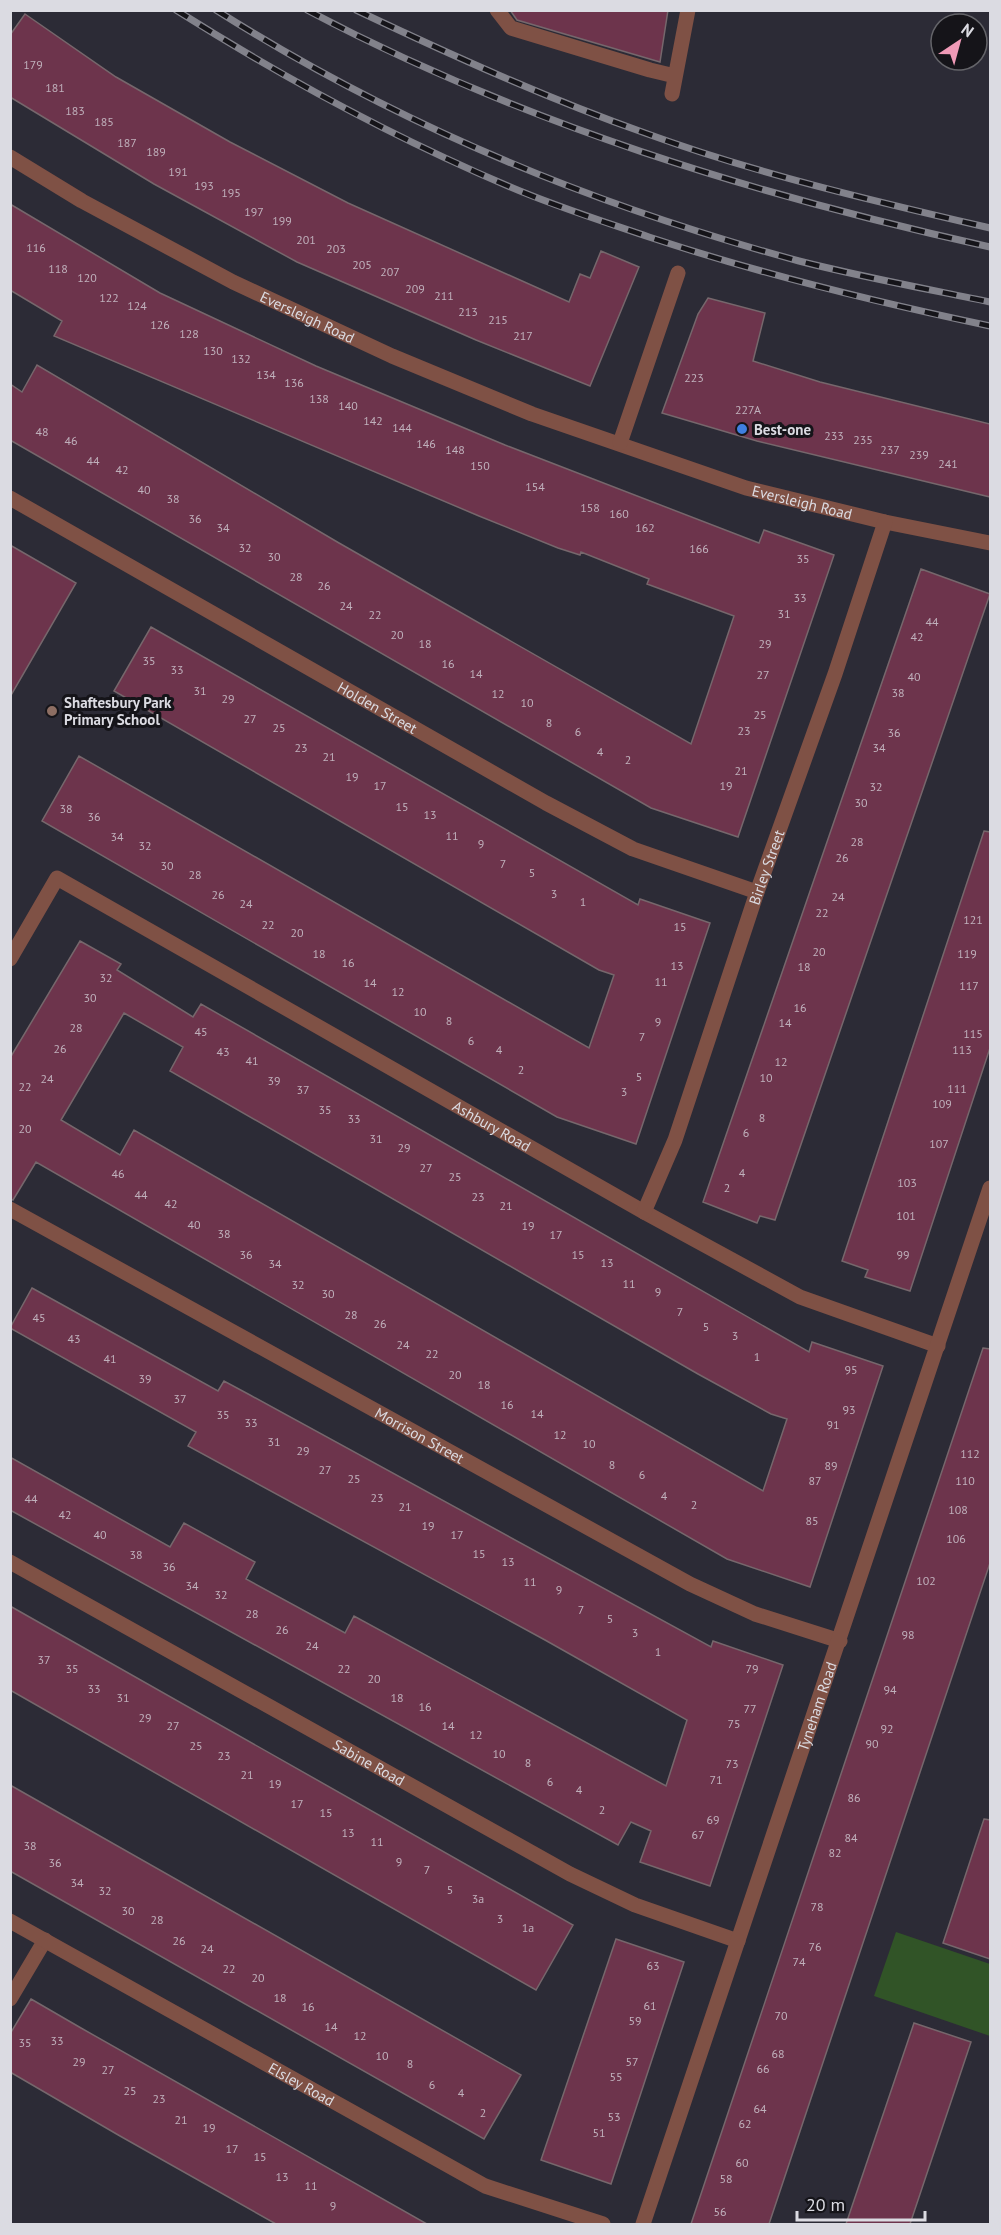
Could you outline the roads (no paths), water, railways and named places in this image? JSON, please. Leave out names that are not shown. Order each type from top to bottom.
[{"type":"street","points":[[497,10],[511,28],[675,76]]},
{"type":"street","points":[[672,94],[688,10]]},
{"type":"street","name":"Eversleigh Road","points":[[10,157],[82,201],[233,282],[392,356],[532,414],[746,488],[885,522],[990,543]]},
{"type":"street","points":[[620,443],[678,273]]},
{"type":"street","name":"Holden Street","points":[[10,498],[546,803],[633,849],[757,892]]},
{"type":"street","name":"Birley Street","points":[[644,1212],[675,1140],[757,892],[835,674],[885,522]]},
{"type":"street","name":"Ashbury Road","points":[[10,959],[57,878],[644,1212],[800,1297],[938,1346]]},
{"type":"street","name":"Tyneham Road","points":[[643,2224],[990,1188]]},
{"type":"street","name":"Morrison Street","points":[[10,1209],[690,1584],[754,1614],[840,1641]]},
{"type":"street","name":"Sabine Road","points":[[10,1562],[570,1874],[635,1905],[738,1941]]},
{"type":"street","name":"Elsley Road","points":[[10,1921],[484,2187],[603,2224]]},
{"type":"street","points":[[10,1999],[45,1940]]},
{"type":"railway","points":[[176,10],[256,59],[339,105],[465,167],[543,200],[649,237],[776,275],[990,326]]},
{"type":"railway","points":[[216,10],[354,90],[498,158],[572,187],[647,215],[799,261],[990,302]]},
{"type":"railway","points":[[307,10],[471,87],[555,121],[641,151],[814,204],[990,247]]},
{"type":"railway","points":[[356,10],[535,91],[687,148],[816,186],[990,228]]},
{"type":"place","name":"Best-one","points":[[742,429]]},
{"type":"place","name":"Shaftesbury Park Primary School","points":[[52,711]]}]
